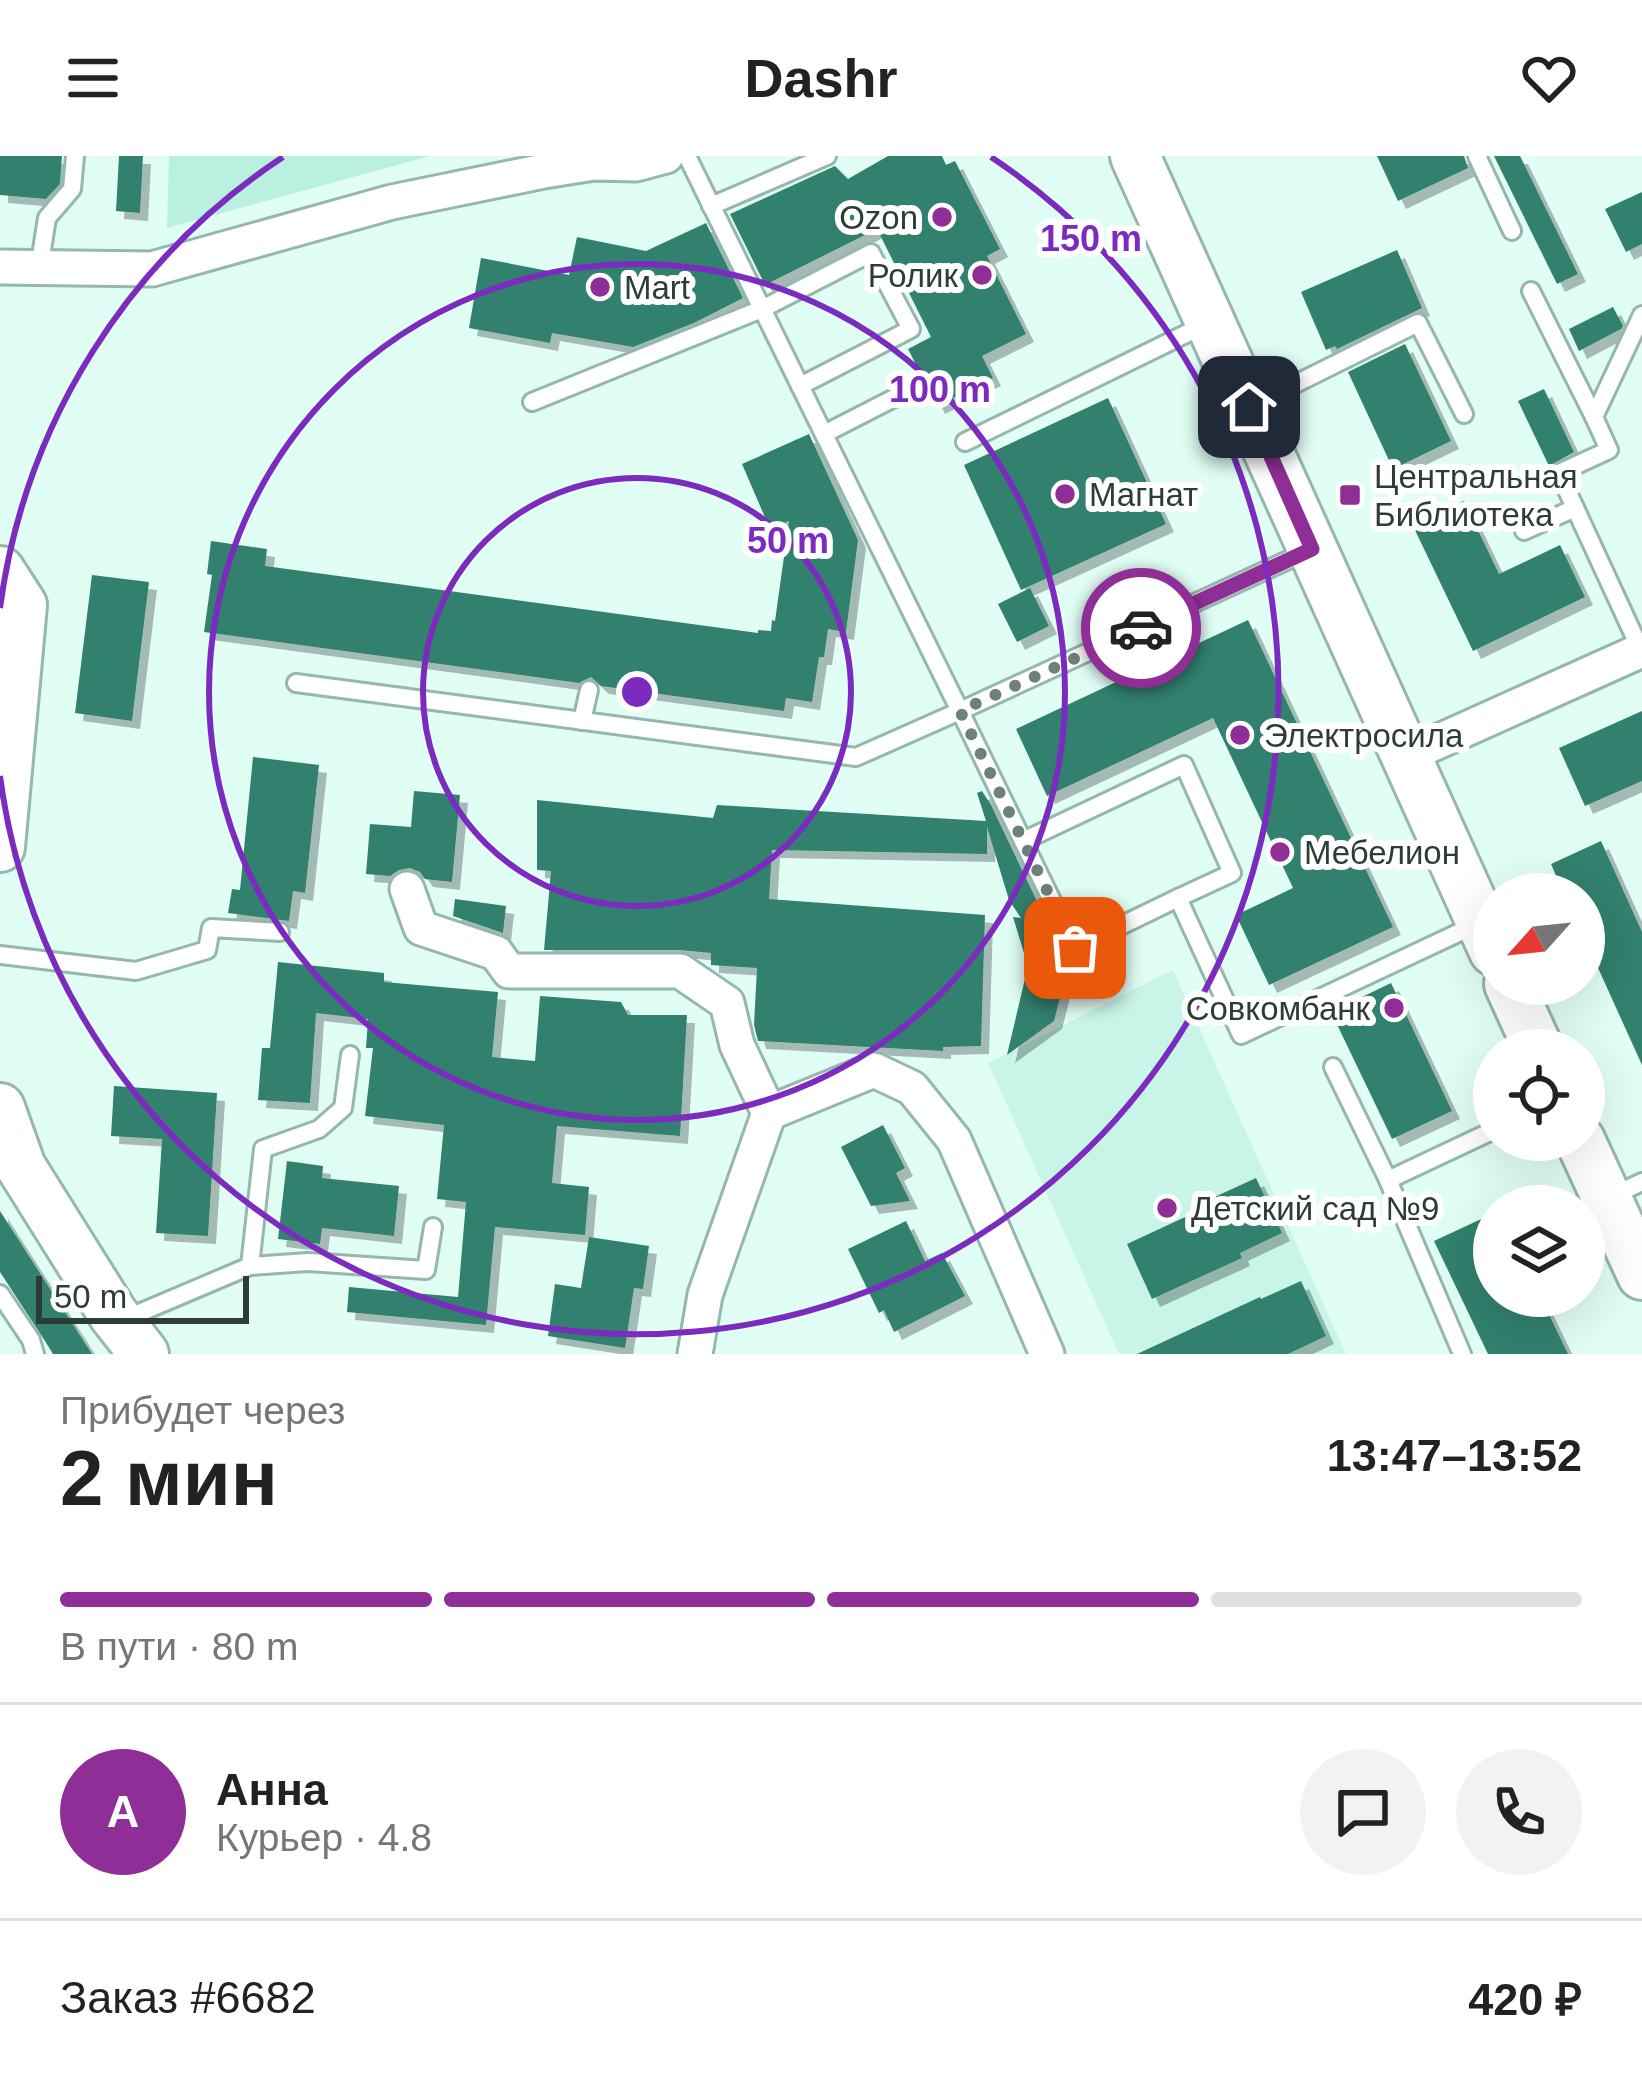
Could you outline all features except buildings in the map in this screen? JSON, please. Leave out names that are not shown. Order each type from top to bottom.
[{"type":"main road","points":[[1135,156],[1473,905]]},
{"type":"main road","points":[[0,571],[22,605],[0,847]]},
{"type":"main road","points":[[0,1108],[21,1167],[132,1338]]},
{"type":"main road","points":[[1598,1161],[1624,1190],[1642,1275]]},
{"type":"street","points":[[0,267],[152,269],[392,202],[561,168],[636,164],[666,156]]},
{"type":"street","points":[[1406,756],[1642,649]]},
{"type":"street","points":[[407,889],[421,928],[496,952],[509,971],[680,971],[727,1003],[737,1045],[769,1113],[705,1294],[695,1354]]},
{"type":"street","points":[[769,1113],[874,1070],[912,1088],[954,1140],[1047,1354]]},
{"type":"lane","points":[[39,270],[47,218],[72,189],[75,156]]},
{"type":"lane","points":[[687,156],[1075,948],[1232,873],[1184,765],[1023,841]]},
{"type":"lane","points":[[711,206],[827,156]]},
{"type":"lane","points":[[1477,156],[1512,231]]},
{"type":"lane","points":[[532,402],[762,309],[871,253],[910,329],[800,386]]},
{"type":"lane","points":[[1531,291],[1609,451],[1559,473],[1642,649]]},
{"type":"lane","points":[[1594,417],[1642,315]]},
{"type":"lane","points":[[965,442],[1210,322]]},
{"type":"lane","points":[[1249,407],[1418,323],[1464,414]]},
{"type":"lane","points":[[824,434],[904,394]]},
{"type":"lane","points":[[1524,531],[1575,508]]},
{"type":"lane","points":[[296,683],[856,757],[1312,549]]},
{"type":"lane","points":[[582,721],[589,690]]},
{"type":"lane","points":[[1178,898],[1241,1035],[1473,942]]},
{"type":"lane","points":[[0,955],[136,971],[207,950],[212,928],[280,932]]},
{"type":"lane","points":[[250,1266],[263,1149],[319,1129],[343,1108],[350,1055]]},
{"type":"lane","points":[[1333,1067],[1388,1180],[1462,1354]]},
{"type":"lane","points":[[1388,1180],[1473,1140]]},
{"type":"lane","points":[[132,1338],[250,1266],[308,1262],[426,1270],[433,1227]]},
{"type":"lane","points":[[0,1294],[35,1354]]},
{"type":"shaded area","points":[[169,156],[430,156],[167,228]]},
{"type":"shaded area","name":"Детский сад №9","points":[[1173,970],[1346,1354],[1119,1354],[988,1063]]},
{"type":"way so far","points":[[1075,948],[960,711],[1141,628]]},
{"type":"place","name":"Ozon","points":[[942,217]]},
{"type":"place","name":"Ролик","points":[[982,275]]},
{"type":"place","name":"Mart","points":[[600,287]]},
{"type":"place","name":"Магнат","points":[[1065,494]]},
{"type":"place","name":"Центральная Библиотека","points":[[1350,495]]},
{"type":"place","name":"Электросила","points":[[1240,735]]},
{"type":"place","name":"Мебелион","points":[[1280,852]]},
{"type":"place","name":"Совкомбанк","points":[[1394,1008]]},
{"type":"place","name":"Детский сад №9","points":[[1167,1208]]},
{"type":"route","points":[[1141,628],[1312,549],[1249,407]]}]
